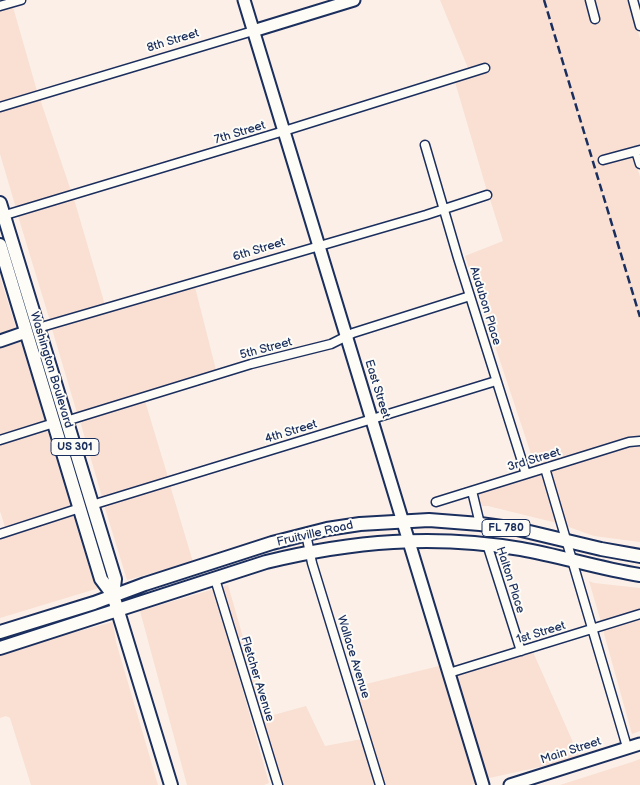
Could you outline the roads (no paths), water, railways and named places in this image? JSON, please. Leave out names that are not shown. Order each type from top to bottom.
[{"type":"main road","name":"Washington Boulevard","points":[[0,203],[32,330],[86,506],[101,579],[113,595],[171,785]]},
{"type":"main road","name":"Washington Boulevard","points":[[0,245],[32,330],[32,350],[60,422]]},
{"type":"main road","name":"Fruitville Road","points":[[0,632],[94,603],[113,595],[272,543],[306,534],[360,524],[429,520],[480,524],[517,529],[640,556]]},
{"type":"main road","name":"Fruitville Road","points":[[0,648],[266,562],[364,543],[433,540],[487,544],[521,549],[640,575]]},
{"type":"street","points":[[0,6],[21,0]]},
{"type":"street","name":"East Street","points":[[244,0],[483,785]]},
{"type":"street","name":"8th Street","points":[[0,107],[354,0]]},
{"type":"street","points":[[590,0],[595,19]]},
{"type":"street","points":[[632,0],[640,26]]},
{"type":"street","name":"7th Street","points":[[2,216],[485,68]]},
{"type":"street","name":"Audubon Place","points":[[425,144],[443,208],[526,474]]},
{"type":"street","points":[[603,160],[638,150],[640,164]]},
{"type":"street","name":"6th Street","points":[[0,341],[488,195]]},
{"type":"street","name":"5th Street","points":[[0,440],[251,364],[331,344],[353,333],[470,296]]},
{"type":"street","name":"4th Street","points":[[0,534],[496,381]]},
{"type":"street","name":"3rd Street","points":[[436,502],[629,442],[640,441]]},
{"type":"street","points":[[544,468],[627,747]]},
{"type":"street","points":[[472,491],[480,524]]},
{"type":"street","name":"Wallace Avenue","points":[[306,534],[380,785]]},
{"type":"street","name":"Halton Place","points":[[487,544],[521,651]]},
{"type":"street","name":"Fletcher Avenue","points":[[215,579],[278,785]]},
{"type":"street","name":"1st Street","points":[[449,673],[640,614]]},
{"type":"street","name":"Main Street","points":[[510,785],[640,744]]},
{"type":"railway","points":[[544,0],[640,317]]}]
